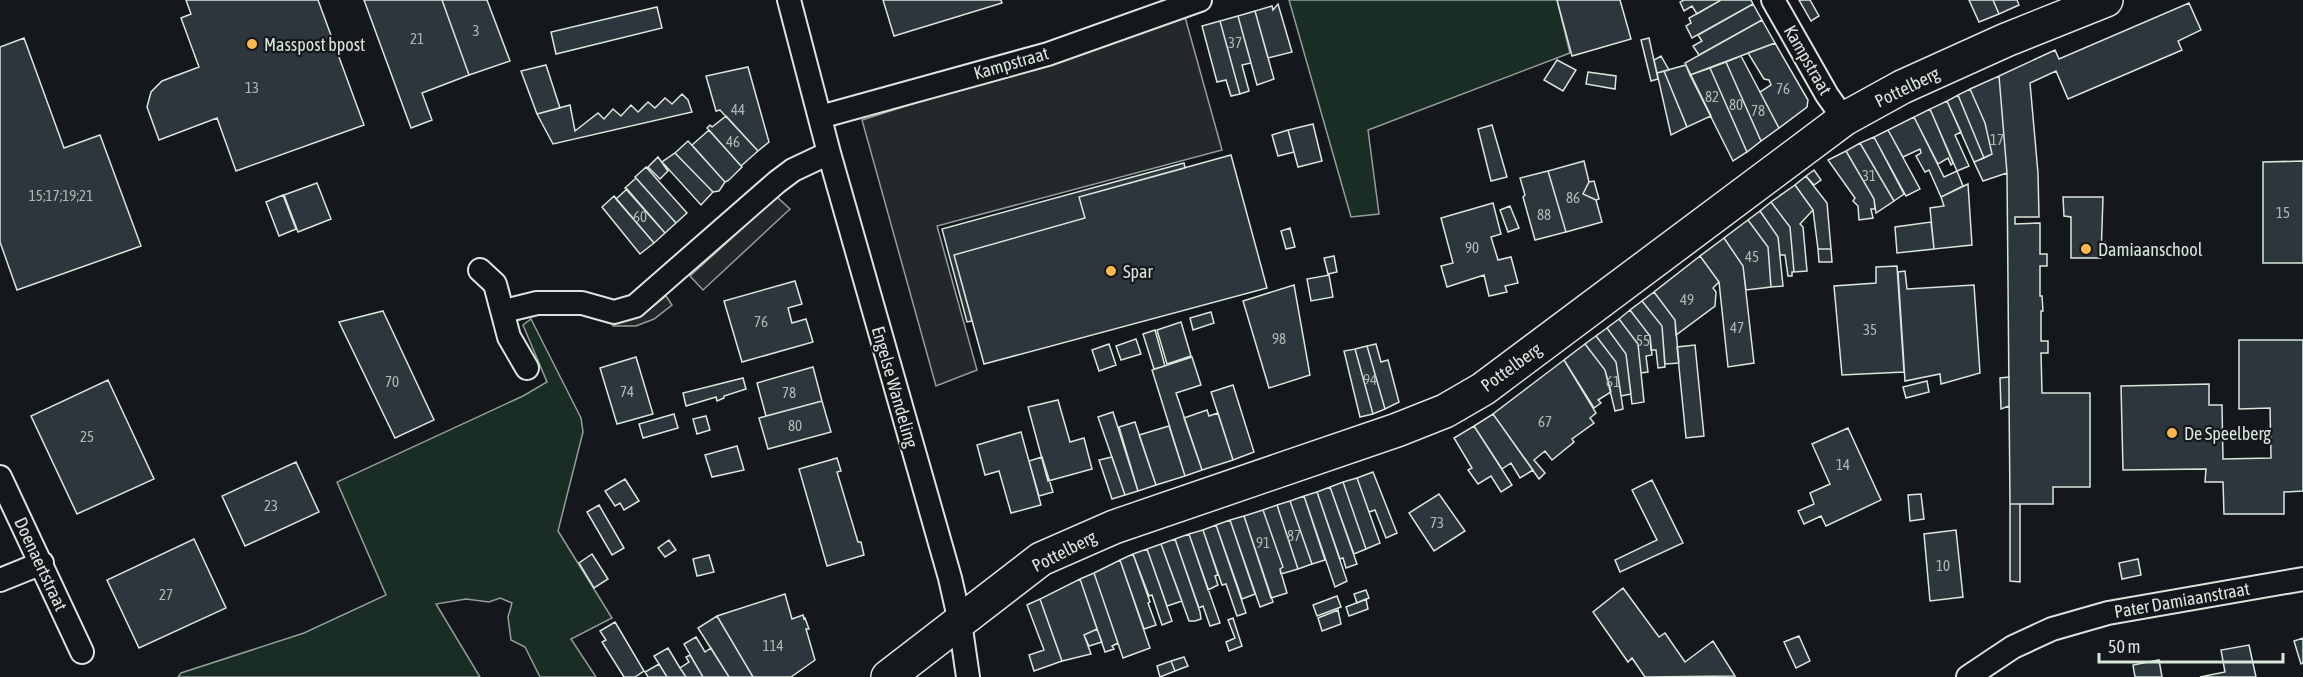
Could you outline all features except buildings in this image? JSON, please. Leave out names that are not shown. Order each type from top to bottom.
[{"type":"main road","name":"Pottelberg","points":[[888,677],[1041,559],[1077,542],[1397,430],[1445,411],[1483,388],[1844,119],[1923,78],[2006,40],[2106,0]]},
{"type":"street","name":"Engelse Wandeling","points":[[789,0],[829,153],[960,621],[968,677]]},
{"type":"street","name":"Kampstraat","points":[[820,117],[1048,54],[1200,0]]},
{"type":"street","name":"Kampstraat","points":[[1773,0],[1827,96],[1844,119]]},
{"type":"street","points":[[504,311],[537,303],[582,303],[614,312],[635,306],[777,182],[793,170],[829,153]]},
{"type":"street","points":[[480,270],[495,284],[504,311],[509,337],[527,368]]},
{"type":"street","name":"Doenaertstraat","points":[[0,477],[82,652]]},
{"type":"street","points":[[0,580],[42,563]]},
{"type":"street","name":"Pater Damiaanstraat","points":[[1968,677],[2013,647],[2052,629],[2108,613],[2303,579]]},
{"type":"green space","points":[[1289,0],[1557,0],[1570,53],[1368,130],[1379,214],[1351,217]]},
{"type":"green space","points":[[531,319],[581,418],[583,432],[558,531],[612,618],[571,639],[596,677],[540,677],[525,647],[511,640],[508,617],[512,603],[500,598],[489,602],[466,599],[436,604],[480,677],[178,677],[181,673],[304,633],[386,595],[337,482],[523,396],[547,382],[523,325]]},
{"type":"shaded area","points":[[1185,17],[1222,150],[937,226],[977,370],[936,386],[862,120]]},
{"type":"shaded area","points":[[777,197],[790,209],[703,290],[690,276]]},
{"type":"shaded area","points":[[666,296],[672,305],[654,319],[636,326],[613,326],[610,321],[645,312]]},
{"type":"place","name":"Masspost bpost","points":[[252,44]]},
{"type":"place","name":"Damiaanschool","points":[[2086,249]]},
{"type":"place","name":"Spar","points":[[1111,271]]},
{"type":"place","name":"De Speelberg","points":[[2172,433]]}]
